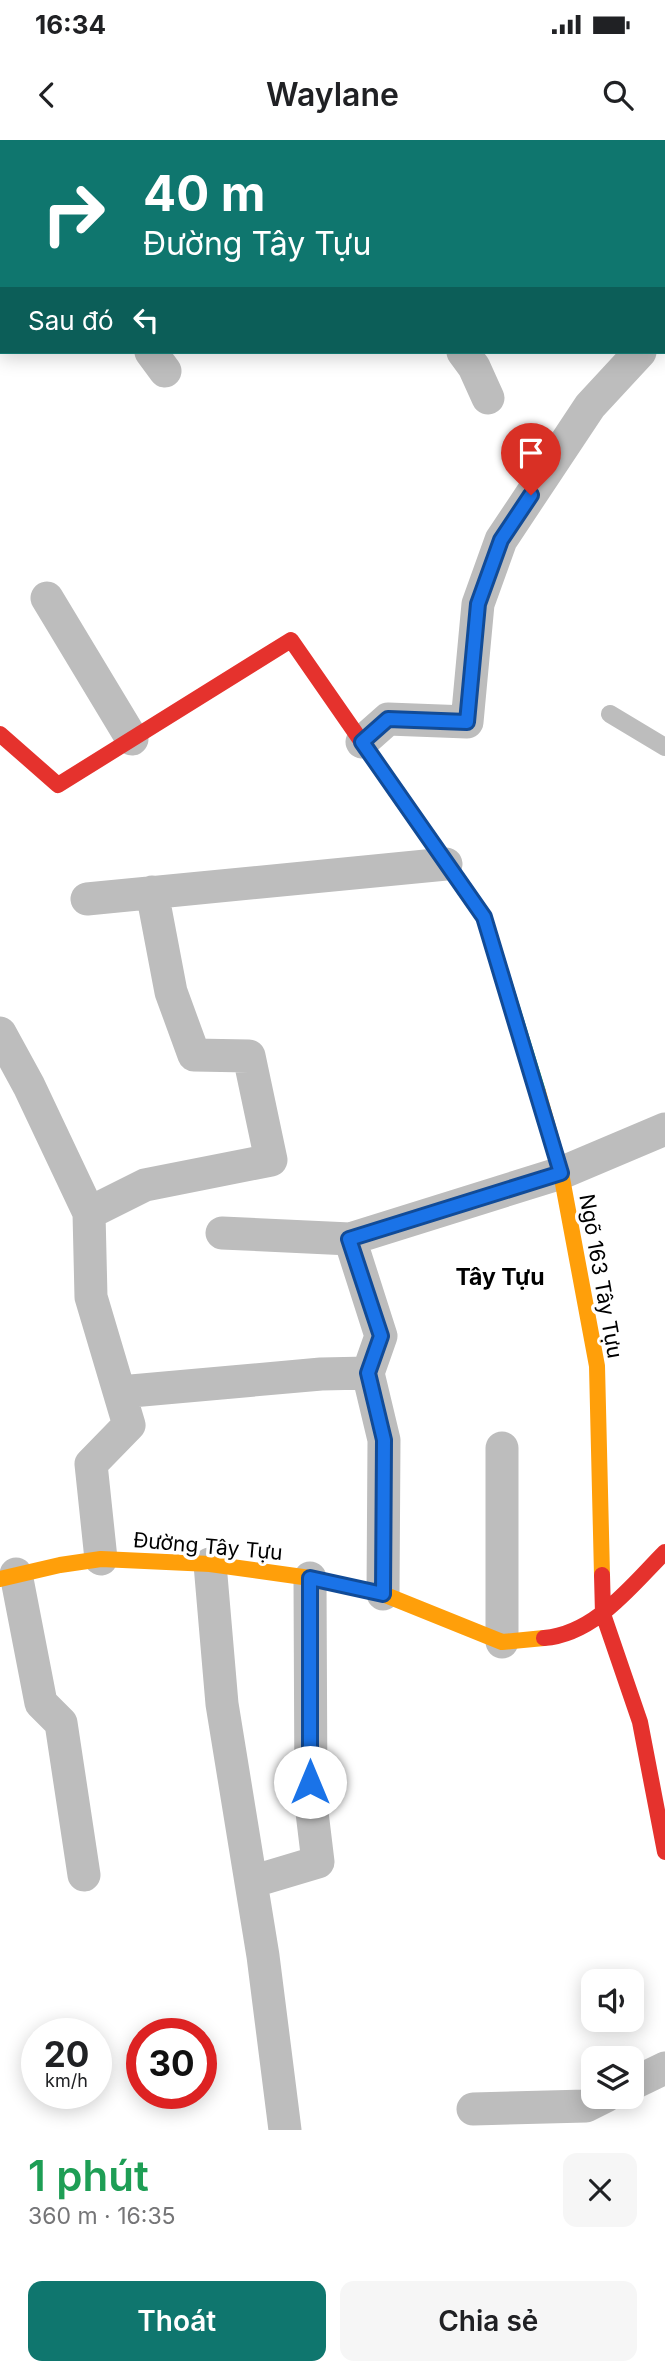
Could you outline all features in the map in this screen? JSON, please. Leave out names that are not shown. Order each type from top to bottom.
[{"type":"street","points":[[464,354],[488,398]]},
{"type":"street","points":[[362,742],[388,719],[467,722],[478,604],[501,540],[590,406],[638,354]]},
{"type":"street","points":[[0,734],[58,785],[132,739],[47,598]]},
{"type":"street","name":"Ngõ 163 Tây Tựu","points":[[132,739],[290,640],[484,917],[561,1173],[597,1366],[603,1614],[640,1722],[665,1853]]},
{"type":"street","points":[[87,899],[446,864]]},
{"type":"street","points":[[89,1213],[145,1185],[271,1160],[249,1056],[194,1055],[171,992],[152,892]]},
{"type":"street","points":[[0,1033],[29,1086],[89,1213],[92,1297],[129,1425],[91,1464],[101,1559]]},
{"type":"street","points":[[222,1233],[349,1239],[561,1173],[665,1129]]},
{"type":"street","points":[[349,1239],[381,1336],[368,1373],[384,1440],[383,1594]]},
{"type":"street","points":[[120,1392],[321,1374],[368,1373]]},
{"type":"street","points":[[502,1448],[502,1642]]},
{"type":"street","name":"Đường Tây Tựu","points":[[8,1577],[101,1559],[210,1564],[310,1578],[383,1594],[502,1642],[559,1637],[603,1614],[664,1555]]},
{"type":"street","points":[[210,1564],[222,1704],[263,1956],[285,2130]]},
{"type":"street","points":[[8,1577],[41,1703],[61,1723],[85,1875]]},
{"type":"street","points":[[251,1882],[318,1862],[311,1804],[310,1578]]},
{"type":"street","points":[[644,2078],[665,2068]]},
{"type":"street","points":[[473,2109],[581,2106]]},
{"type":"lane","points":[[610,714],[665,747]]},
{"type":"traffic: fast","points":[[416,820],[484,917],[538,1092]]},
{"type":"traffic: slow","points":[[538,1092],[561,1173],[597,1366],[602,1575]]},
{"type":"traffic: slow","points":[[0,1579],[101,1559],[210,1564],[310,1578],[383,1594],[502,1642],[544,1638]]},
{"type":"traffic: jam","points":[[0,734],[58,785],[291,640],[416,820]]},
{"type":"traffic: jam","points":[[544,1638],[562,1635],[596,1618],[665,1552]]},
{"type":"traffic: jam","points":[[602,1575],[603,1614],[640,1722],[665,1852]]},
{"type":"district","name":"Tây Tựu","points":[[500,1277]]},
{"type":"route","points":[[310,1782],[310,1578],[383,1594],[384,1440],[368,1373],[381,1336],[349,1239],[561,1173],[528,1055],[484,917],[362,742],[388,719],[467,722],[478,604],[501,540],[531,495]]}]
